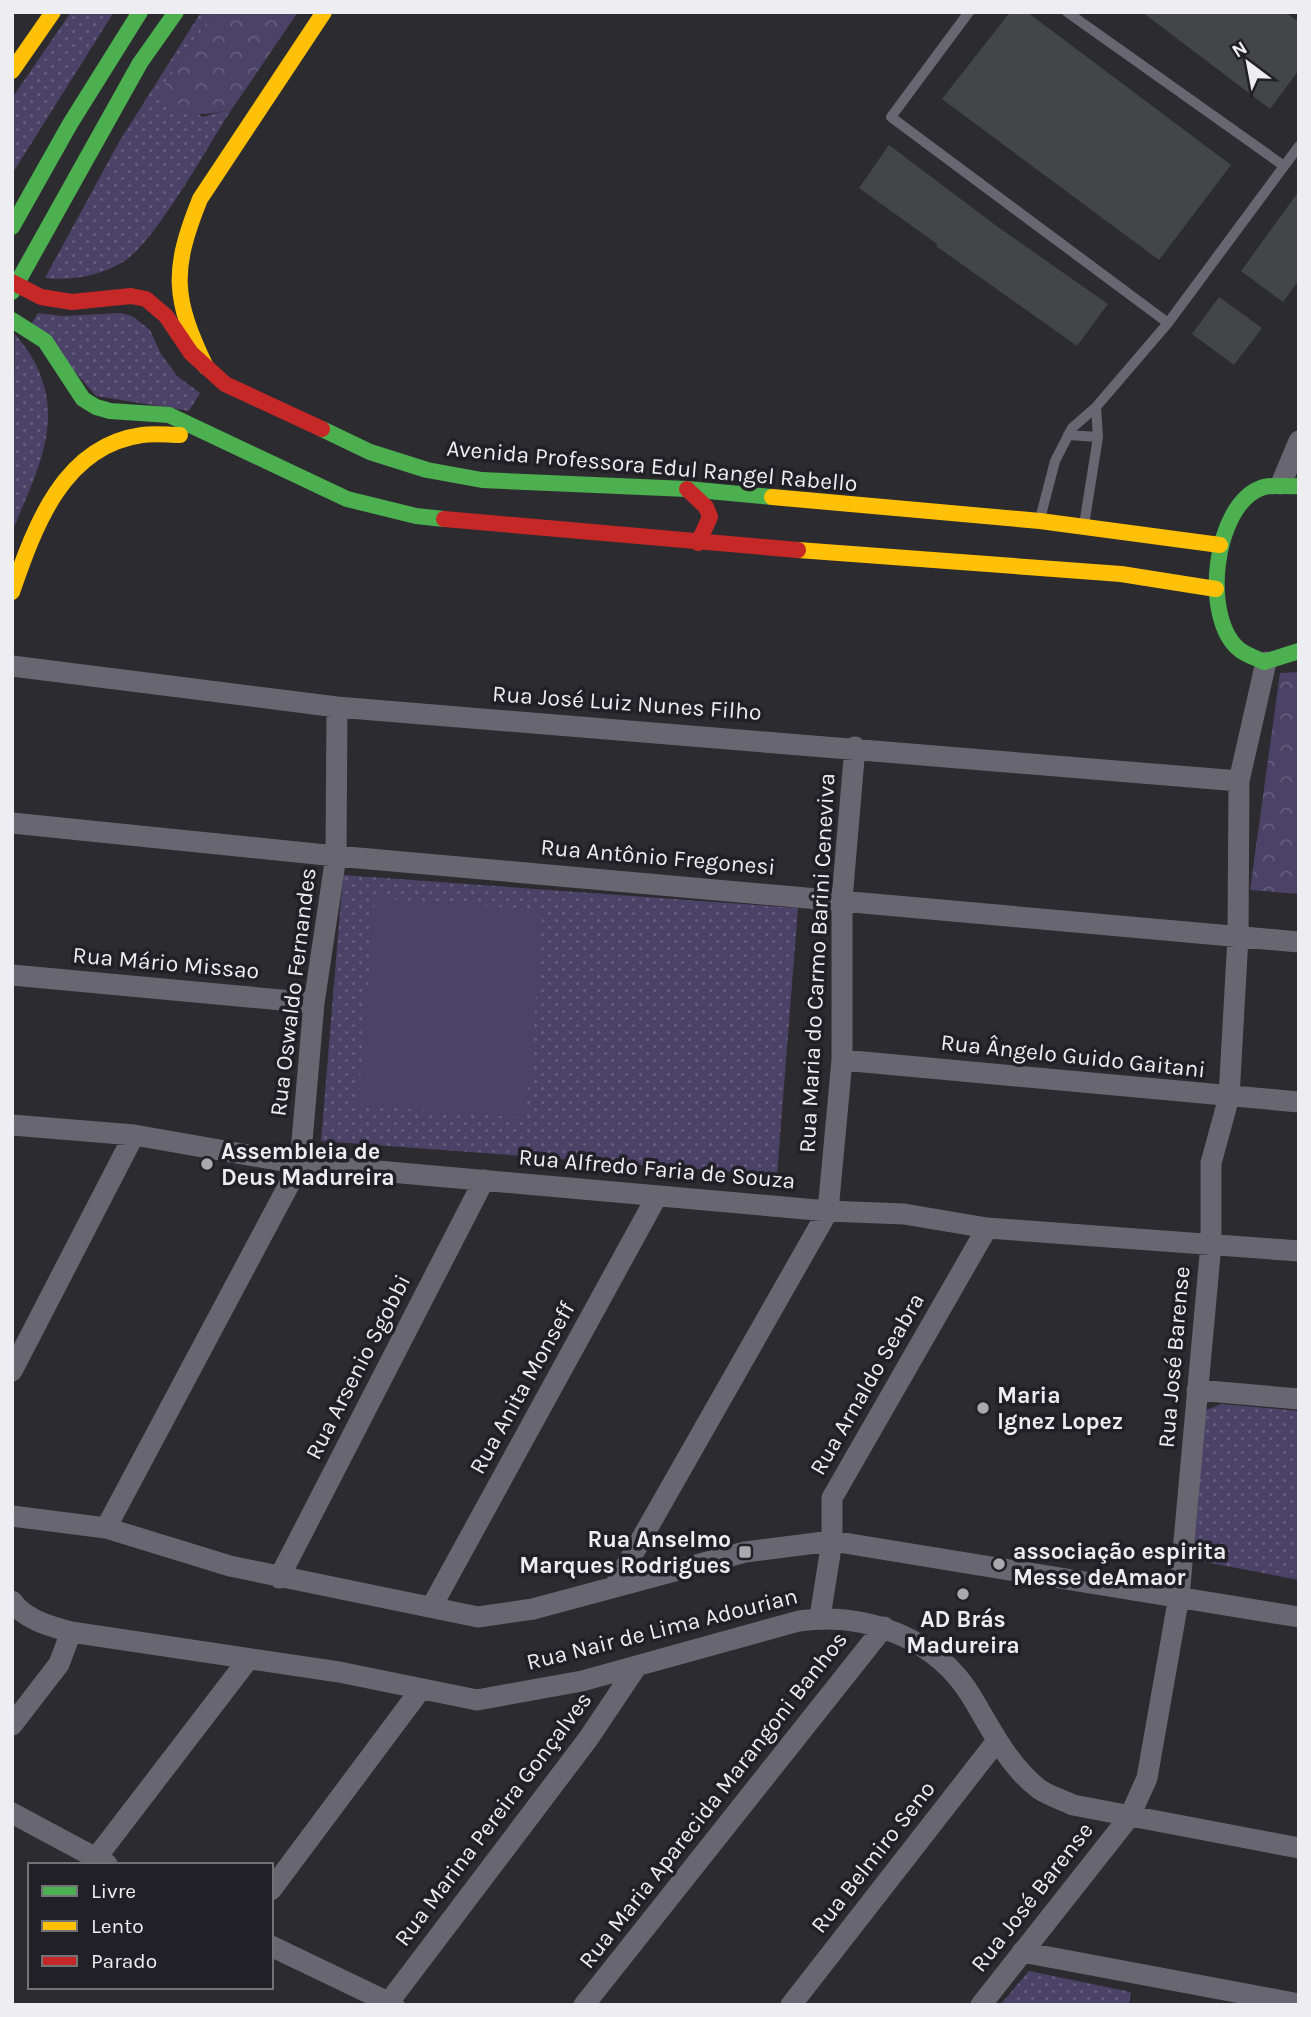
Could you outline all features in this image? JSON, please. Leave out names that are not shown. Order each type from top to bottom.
[{"type":"main road","points":[[12,71],[52,12]]},
{"type":"main road","points":[[15,221],[70,124],[140,12]]},
{"type":"main road","points":[[12,292],[140,64],[176,12]]},
{"type":"main road","points":[[206,367],[187,328],[177,282],[178,255],[200,199],[324,12]]},
{"type":"main road","name":"Avenida Professora Edul Rangel Rabello","points":[[12,282],[41,297],[72,302],[131,296],[146,299],[166,316],[191,353],[225,384],[370,452],[427,470],[482,480],[687,489],[1040,522],[1220,545]]},
{"type":"main road","points":[[12,320],[45,341],[83,399],[96,407],[110,411],[169,415],[347,499],[416,516],[698,543],[1121,574],[1216,589]]},
{"type":"main road","points":[[12,592],[37,521],[62,480],[80,463],[132,433],[149,432],[225,440]]},
{"type":"main road","points":[[1290,485],[1263,485],[1247,494],[1232,512],[1220,545],[1217,613],[1225,633],[1240,652],[1266,662],[1282,661],[1299,651]]},
{"type":"main road","points":[[687,489],[702,502],[710,517],[698,543]]},
{"type":"street","points":[[1290,485],[1299,441]]},
{"type":"street","name":"Rua José Barense","points":[[981,2005],[1129,1816],[1147,1777],[1180,1596],[1212,1244],[1212,1163],[1229,1097],[1238,937],[1239,781],[1266,662]]},
{"type":"street","name":"Rua José Luiz Nunes Filho","points":[[12,666],[337,708],[855,747],[1239,781]]},
{"type":"street","name":"Rua Oswaldo Fernandes","points":[[106,1528],[300,1164],[314,1003],[336,856],[337,708]]},
{"type":"street","name":"Rua Maria do Carmo Barini Ceneviva","points":[[614,1587],[828,1211],[842,1060],[842,900],[855,747]]},
{"type":"street","name":"Rua Antônio Fregonesi","points":[[12,823],[336,856],[1299,942]]},
{"type":"street","name":"Rua Mário Missao","points":[[12,975],[314,1003]]},
{"type":"street","name":"Rua Ângelo Guido Gaitani","points":[[842,1060],[1299,1102]]},
{"type":"street","name":"Rua Alfredo Faria de Souza","points":[[12,1125],[134,1135],[300,1164],[828,1211],[904,1214],[987,1228],[1299,1251]]},
{"type":"street","points":[[12,1371],[134,1135]]},
{"type":"street","name":"Rua Arsenio Sgobbi","points":[[279,1578],[484,1180]]},
{"type":"street","name":"Rua Anita Monseff","points":[[432,1606],[657,1196]]},
{"type":"street","name":"Rua Arnaldo Seabra","points":[[820,1618],[832,1541],[832,1498],[987,1228]]},
{"type":"street","points":[[1197,1390],[1299,1399]]},
{"type":"street","points":[[12,1516],[106,1528],[279,1578],[478,1617],[533,1609],[745,1552],[832,1541],[1299,1617]]},
{"type":"street","name":"Rua Nair de Lima Adourian","points":[[12,1601],[17,1608],[42,1624],[71,1632],[247,1661],[339,1672],[477,1700],[582,1681],[820,1618],[857,1619],[884,1627],[935,1654],[972,1696],[996,1742],[1040,1789],[1073,1805],[1299,1848]]},
{"type":"street","name":"Rua Maria Aparecida Marangoni Banhos","points":[[584,2005],[884,1627]]},
{"type":"street","points":[[15,1710],[60,1664],[71,1632]]},
{"type":"street","points":[[12,1813],[102,1862],[247,1661]]},
{"type":"street","name":"Rua Marina Pereira Gonçalves","points":[[391,2004],[587,1739],[637,1666]]},
{"type":"street","points":[[273,1887],[421,1689]]},
{"type":"street","name":"Rua Belmiro Seno","points":[[791,2005],[996,1742]]},
{"type":"street","points":[[273,1947],[391,2004]]},
{"type":"street","points":[[1023,1951],[1299,2004]]},
{"type":"lane","points":[[969,12],[891,117],[1168,323]]},
{"type":"lane","points":[[1067,12],[1284,166]]},
{"type":"lane","points":[[1040,522],[1055,461],[1068,435],[1096,407],[1168,323],[1299,146]]},
{"type":"lane","points":[[1083,527],[1098,437],[1096,407]]},
{"type":"lane","points":[[1068,435],[1098,437]]},
{"type":"green space","points":[[71,12],[114,12],[12,174],[12,98]]},
{"type":"green space","points":[[201,12],[214,12],[164,86],[202,117],[232,109],[181,192],[151,235],[136,251],[123,262],[95,274],[65,279],[45,278],[119,142]]},
{"type":"green space","points":[[214,12],[298,12],[232,109],[196,114],[162,103],[164,86]]},
{"type":"green space","points":[[38,313],[62,316],[121,313],[132,316],[150,330],[161,354],[177,376],[200,393],[189,411],[96,396],[32,323]]},
{"type":"green space","points":[[15,334],[33,359],[44,384],[48,408],[42,456],[12,532]]},
{"type":"green space","points":[[1299,672],[1299,894],[1250,890],[1280,673]]},
{"type":"green space","points":[[343,875],[798,908],[777,1175],[321,1141]]},
{"type":"green space","points":[[375,898],[543,910],[526,1118],[358,1105]]},
{"type":"green space","points":[[1222,1404],[1299,1411],[1299,1580],[1200,1561],[1189,1543],[1206,1410]]},
{"type":"green space","points":[[1029,1971],[1131,1992],[1129,2005],[1000,2005]]},
{"type":"building","points":[[1010,12],[1027,12],[1231,165],[1159,260],[942,99]]},
{"type":"building","points":[[1142,12],[1285,12],[1299,22],[1299,70],[1270,109]]},
{"type":"building","points":[[889,145],[998,227],[1108,304],[1077,346],[859,188]]},
{"type":"building","points":[[1299,191],[1299,280],[1283,302],[1241,271]]},
{"type":"building","points":[[1219,297],[1262,328],[1234,365],[1192,334]]},
{"type":"traffic: fast","points":[[12,227],[70,124],[140,12]]},
{"type":"traffic: fast","points":[[12,292],[140,63],[176,12]]},
{"type":"traffic: fast","points":[[12,320],[45,341],[83,399],[96,407],[110,411],[169,415],[347,499],[416,516],[444,519]]},
{"type":"traffic: fast","points":[[322,429],[370,452],[427,470],[482,480],[687,489],[772,497]]},
{"type":"traffic: fast","points":[[1299,486],[1265,487],[1245,499],[1232,517],[1223,539],[1217,590],[1220,615],[1228,635],[1240,650],[1264,662],[1299,651]]},
{"type":"traffic: slow","points":[[12,71],[53,12]]},
{"type":"traffic: slow","points":[[206,367],[187,322],[180,284],[180,266],[191,224],[200,199],[324,12]]},
{"type":"traffic: slow","points":[[12,592],[42,516],[72,472],[92,455],[115,442],[147,434],[180,435]]},
{"type":"traffic: slow","points":[[772,497],[1040,521],[1220,545]]},
{"type":"traffic: slow","points":[[798,550],[1121,574],[1216,589]]},
{"type":"traffic: jam","points":[[12,282],[41,297],[72,302],[131,296],[146,299],[166,316],[191,353],[225,384],[322,429]]},
{"type":"traffic: jam","points":[[687,489],[706,507],[710,517],[698,543]]},
{"type":"traffic: jam","points":[[444,519],[798,550]]},
{"type":"place","name":"Assembleia de Deus Madureira","points":[[207,1164]]},
{"type":"place","name":"Maria Ignez Lopez","points":[[983,1408]]},
{"type":"place","name":"Rua Anselmo Marques Rodrigues","points":[[745,1552]]},
{"type":"place","name":"associação espirita Messe deAmaor","points":[[999,1564]]},
{"type":"place","name":"AD Brás Madureira","points":[[963,1594]]}]
